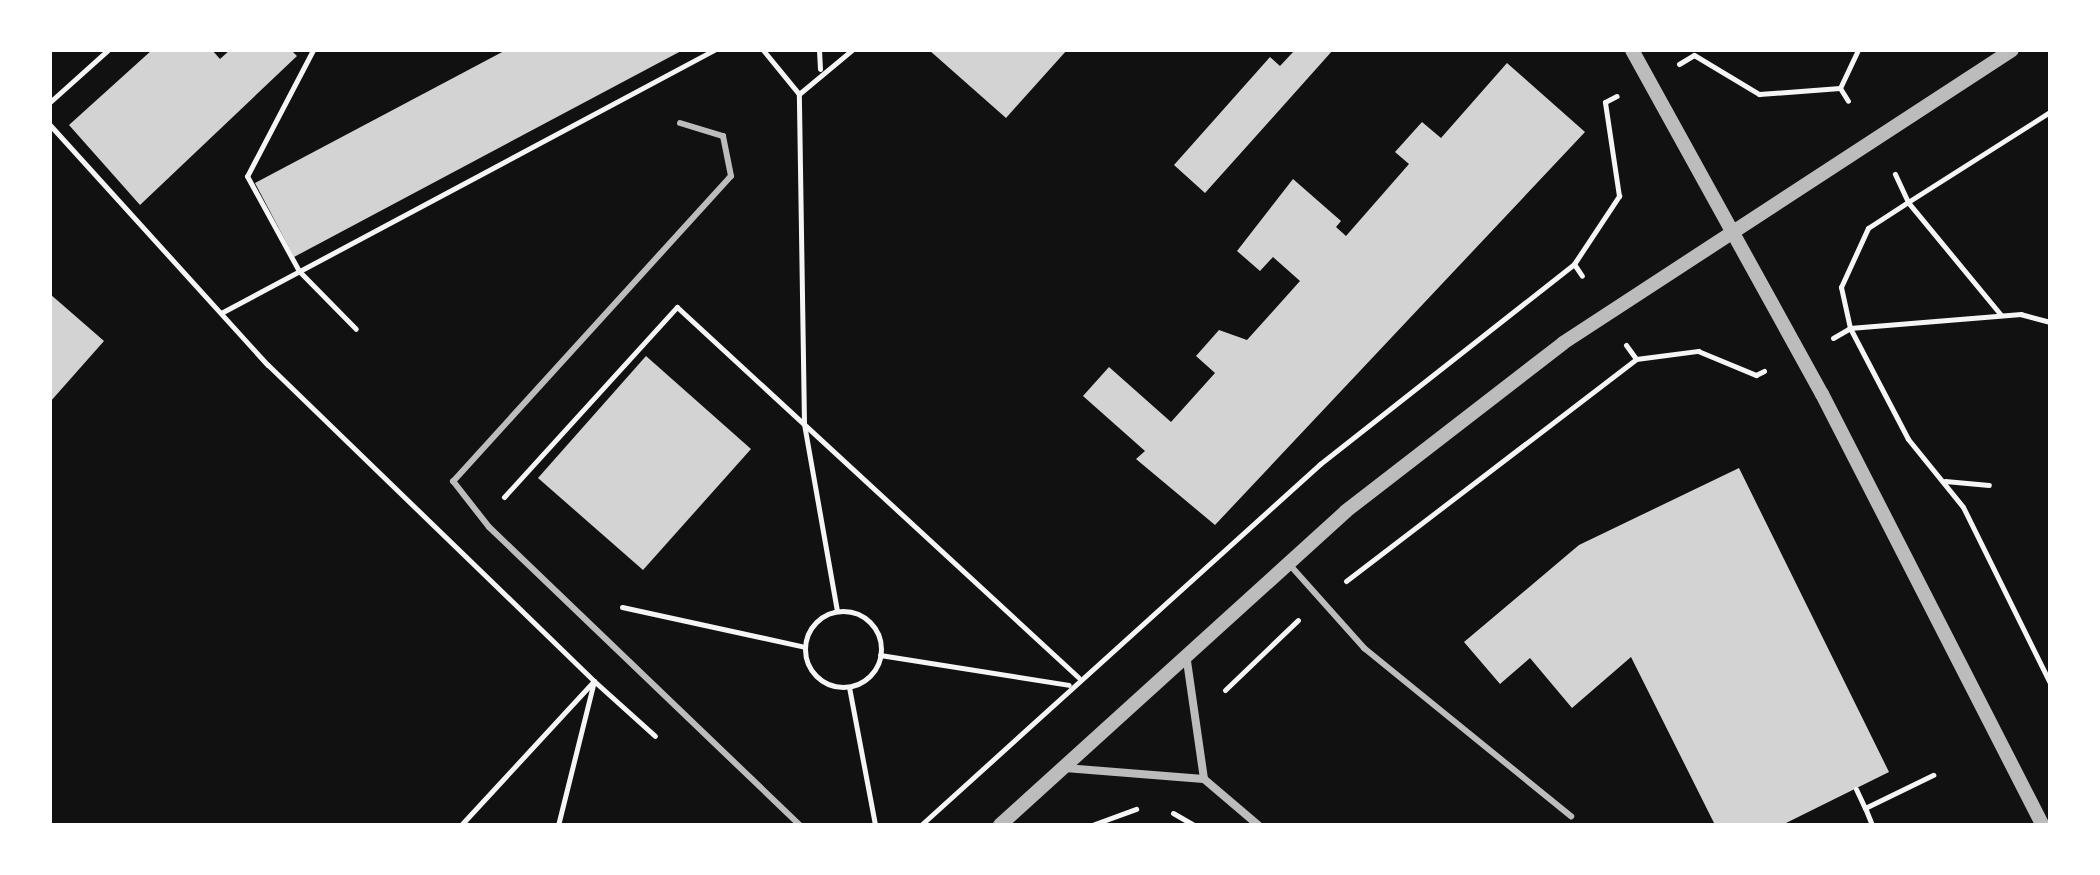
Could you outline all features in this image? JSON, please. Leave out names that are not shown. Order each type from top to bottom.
[{"type":"street","points":[[1632,50],[1730,229],[2043,825]]},
{"type":"street","points":[[1000,825],[1287,562],[1563,343],[1730,229],[2012,50]]},
{"type":"street","points":[[1186,653],[1204,779]]},
{"type":"street","points":[[1060,767],[1204,779],[1258,825]]},
{"type":"lane","points":[[680,123],[723,136],[731,176],[453,481],[484,520],[800,825]]},
{"type":"lane","points":[[1287,562],[1364,648],[1571,816]]},
{"type":"path","points":[[50,102],[108,50]]},
{"type":"path","points":[[313,50],[247,176],[299,271],[356,329]]},
{"type":"path","points":[[221,313],[714,50]]},
{"type":"path","points":[[763,50],[799,94],[804,423],[837,611]]},
{"type":"path","points":[[819,50],[820,70]]},
{"type":"path","points":[[799,94],[820,70],[852,50]]},
{"type":"path","points":[[1840,88],[1858,50]]},
{"type":"path","points":[[1674,66],[1693,53],[1759,94],[1840,88]]},
{"type":"path","points":[[1840,88],[1848,101]]},
{"type":"path","points":[[921,825],[1069,685],[1320,464],[1574,264],[1619,196],[1605,102],[1621,94]]},
{"type":"path","points":[[2050,112],[1868,228],[1841,287],[1850,328],[1908,439],[1944,480],[2050,683]]},
{"type":"path","points":[[50,125],[221,313],[456,550],[662,742]]},
{"type":"path","points":[[1895,174],[1908,202],[2001,316]]},
{"type":"path","points":[[1574,264],[1582,276]]},
{"type":"path","points":[[456,550],[677,307],[1078,677]]},
{"type":"path","points":[[1833,338],[1850,328],[2001,316],[2050,322]]},
{"type":"path","points":[[1626,345],[1636,359]]},
{"type":"path","points":[[1218,702],[1237,671],[1321,600],[1636,359],[1698,351],[1756,375],[1764,371]]},
{"type":"path","points":[[1944,480],[1989,485]]},
{"type":"path","points":[[560,593],[805,647]]},
{"type":"path","points":[[837,611],[870,622],[880,655],[875,670],[849,687],[817,678],[805,647],[814,624],[837,611]]},
{"type":"path","points":[[880,655],[1069,685]]},
{"type":"path","points":[[461,825],[594,681]]},
{"type":"path","points":[[558,825],[594,681]]},
{"type":"path","points":[[849,687],[875,825]]},
{"type":"path","points":[[1865,808],[1933,775]]},
{"type":"path","points":[[1856,789],[1872,825]]},
{"type":"path","points":[[1092,825],[1146,806]]},
{"type":"path","points":[[1158,809],[1194,825]]},
{"type":"building","points":[[152,50],[212,50],[220,59],[230,50],[291,50],[297,56],[140,205],[69,125]]},
{"type":"building","points":[[506,50],[683,50],[294,257],[255,183]]},
{"type":"building","points":[[929,50],[1067,50],[1006,118]]},
{"type":"building","points":[[1295,50],[1333,50],[1205,193],[1174,165],[1270,57],[1280,66]]},
{"type":"building","points":[[1507,63],[1585,132],[1215,525],[1136,459],[1145,451],[1083,396],[1109,367],[1171,422],[1215,373],[1196,356],[1219,330],[1247,340],[1300,281],[1273,257],[1260,271],[1237,251],[1293,179],[1341,221],[1336,227],[1346,236],[1409,164],[1395,152],[1422,122],[1441,138]]},
{"type":"building","points":[[50,294],[104,341],[50,402]]},
{"type":"building","points":[[646,356],[751,449],[643,570],[538,478]]},
{"type":"building","points":[[1739,468],[1889,772],[1782,825],[1715,825],[1631,657],[1572,708],[1530,658],[1500,684],[1464,642],[1579,545]]}]
